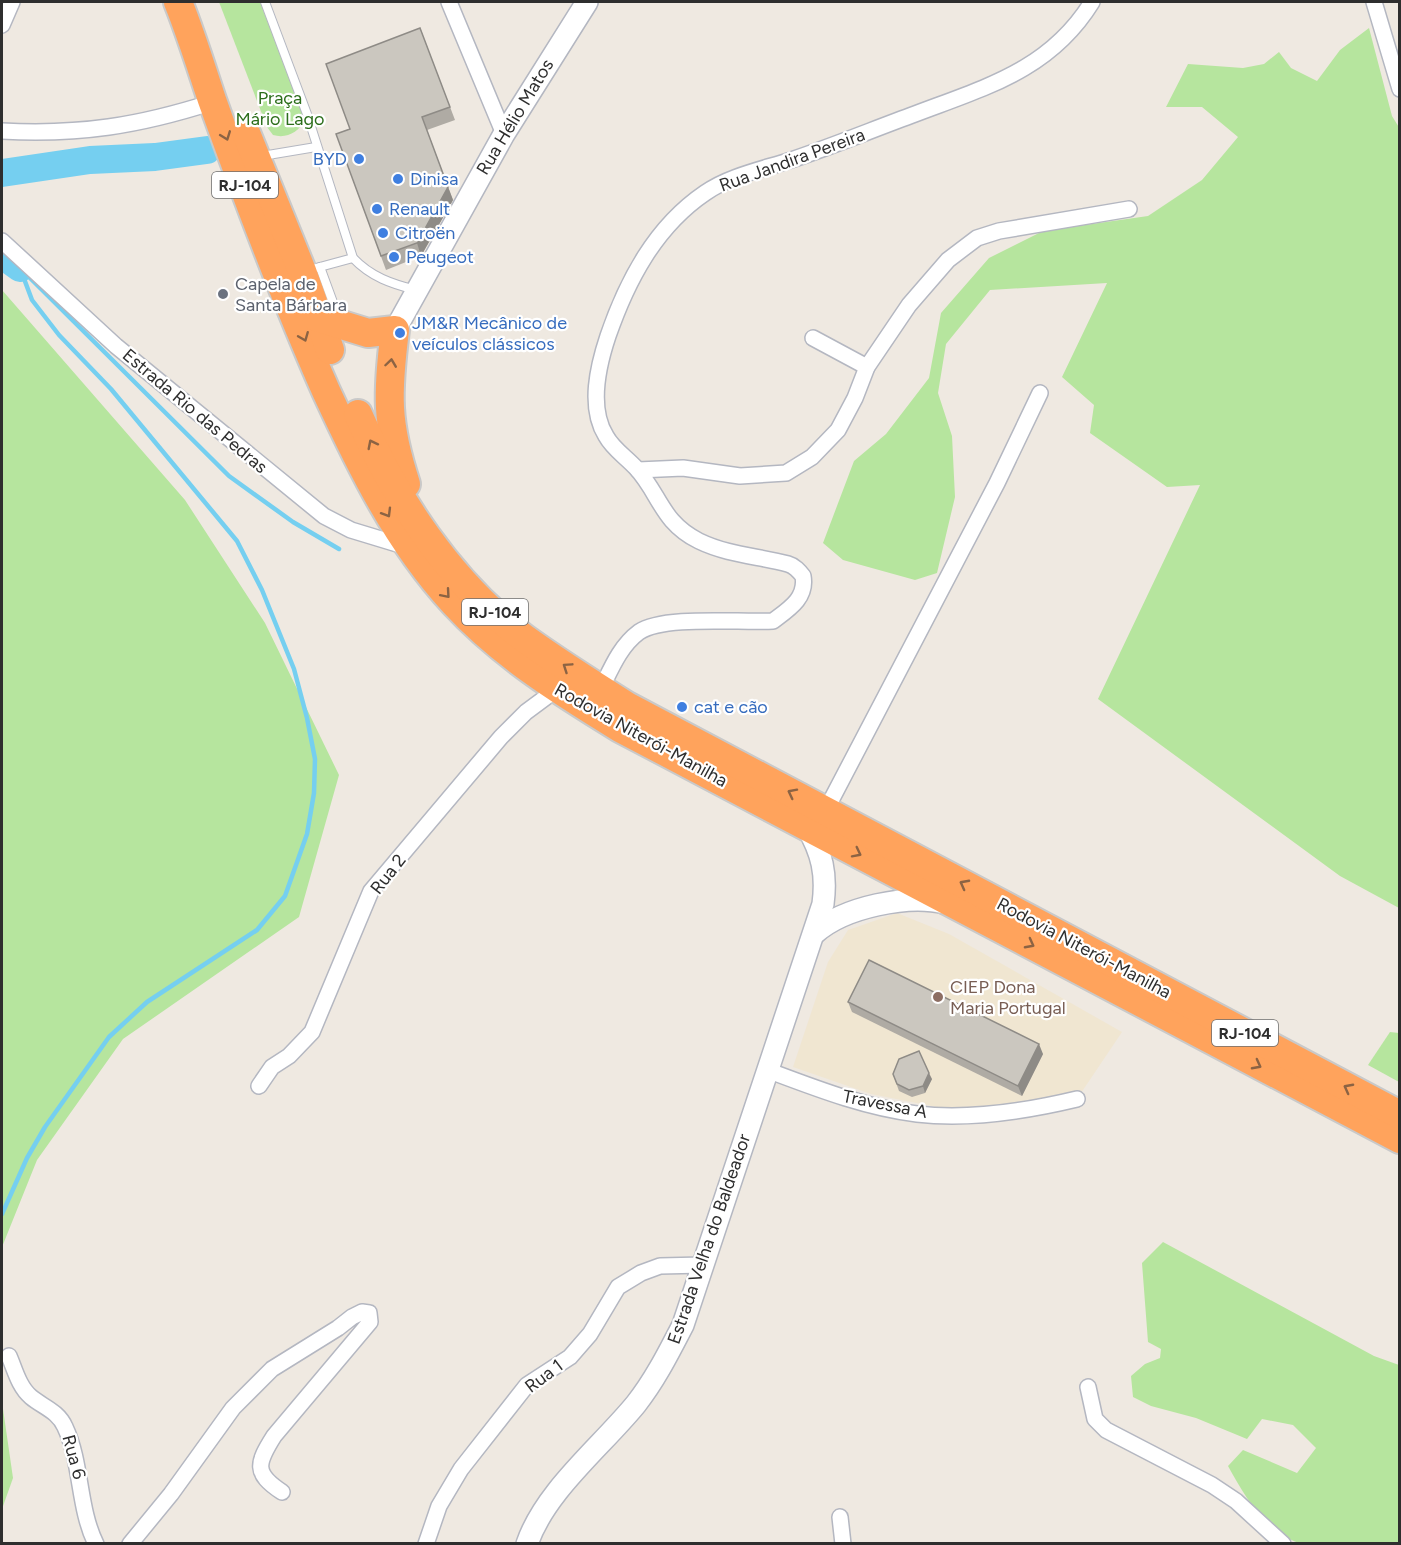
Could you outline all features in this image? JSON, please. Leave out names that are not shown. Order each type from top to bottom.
[{"type":"highway","name":"Rodovia Niterói-Manilha","points":[[178,2],[213,102],[316,367],[360,467],[414,535],[446,561],[485,604],[522,637],[601,689],[961,907],[1400,1139]]},
{"type":"highway","name":"Rodovia Niterói-Manilha","points":[[197,2],[255,157],[311,269],[364,430],[442,590],[482,631],[557,689],[620,728],[817,819],[1400,1115]]},
{"type":"highway","points":[[329,321],[368,333],[395,330],[388,383],[388,412],[414,535]]},
{"type":"main road","name":"Rua Hélio Matos","points":[[395,330],[504,134],[587,2]]},
{"type":"main road","name":"Estrada Velha do Baldeador","points":[[527,1544],[532,1527],[551,1498],[637,1402],[666,1359],[683,1325],[815,933],[826,884],[817,819]]},
{"type":"main road","points":[[815,933],[828,921],[890,903],[936,901],[961,907]]},
{"type":"street","points":[[2,25],[12,2]]},
{"type":"street","points":[[449,2],[504,134]]},
{"type":"street","name":"Rua Jandira Pereira","points":[[601,689],[624,646],[641,631],[673,622],[773,621],[802,595],[805,585],[803,576],[789,564],[725,552],[698,540],[676,526],[655,499],[638,470],[605,435],[596,401],[599,361],[616,315],[643,256],[668,225],[705,192],[732,180],[848,141],[1019,73],[1053,49],[1079,22],[1092,2]]},
{"type":"street","points":[[1374,2],[1400,89]]},
{"type":"street","points":[[2,131],[71,132],[142,123],[213,102]]},
{"type":"street","points":[[638,470],[683,468],[740,476],[786,473],[812,457],[838,430],[855,398],[867,367],[909,305],[948,260],[977,238],[999,231],[1129,209]]},
{"type":"street","name":"Estrada Rio das Pedras","points":[[2,241],[116,346],[324,516],[351,530],[414,535]]},
{"type":"street","points":[[813,338],[867,367]]},
{"type":"street","points":[[817,819],[997,483],[1040,393]]},
{"type":"street","name":"Rua 2","points":[[259,1086],[272,1067],[289,1056],[312,1032],[372,891],[501,737],[526,712],[557,689]]},
{"type":"street","name":"Travessa A","points":[[767,1070],[835,1094],[918,1114],[972,1114],[1077,1099]]},
{"type":"street","name":"Rua 1","points":[[426,1544],[439,1506],[460,1469],[527,1385],[570,1357],[590,1334],[618,1287],[641,1273],[660,1266],[703,1265]]},
{"type":"street","points":[[130,1544],[171,1494],[233,1408],[272,1369],[352,1317],[362,1312],[369,1313],[370,1322],[274,1436],[261,1456],[265,1481],[282,1492]]},
{"type":"street","name":"Rua 6","points":[[9,1356],[20,1383],[30,1396],[60,1417],[66,1428],[81,1480],[91,1534],[96,1544]]},
{"type":"street","points":[[1088,1387],[1095,1419],[1107,1430],[1212,1485],[1236,1501],[1283,1544]]},
{"type":"street","points":[[840,1518],[843,1544]]},
{"type":"lane","points":[[265,2],[307,114],[352,258],[364,269],[381,279],[418,291]]},
{"type":"lane","points":[[255,157],[316,147]]},
{"type":"lane","points":[[311,269],[352,258]]},
{"type":"shaded area","name":"CIEP Dona Maria Portugal","points":[[897,913],[949,934],[1122,1032],[1077,1099],[972,1114],[871,1094],[793,1067],[828,962],[848,930]]},
{"type":"green space","name":"Praça Mário Lago","points":[[219,2],[260,2],[306,120],[292,134],[273,135],[267,127]]},
{"type":"green space","points":[[1369,28],[1392,116],[1400,129],[1399,908],[1340,876],[1098,699],[1200,485],[1167,487],[1090,433],[1094,405],[1062,377],[1107,283],[990,290],[946,344],[938,393],[952,436],[955,497],[937,573],[915,580],[843,560],[823,543],[854,461],[886,434],[929,378],[941,313],[989,258],[1043,231],[1148,216],[1202,180],[1238,137],[1202,107],[1166,107],[1188,64],[1243,68],[1264,64],[1279,52],[1291,68],[1317,81],[1340,50]]},
{"type":"green space","points":[[2,290],[185,500],[265,623],[339,775],[299,917],[123,1039],[37,1160],[2,1247]]},
{"type":"green space","points":[[1390,1032],[1399,1033],[1399,1082],[1368,1065]]},
{"type":"green space","points":[[1163,1242],[1374,1356],[1399,1365],[1399,1543],[1299,1543],[1276,1530],[1257,1512],[1228,1466],[1243,1450],[1297,1473],[1316,1448],[1293,1425],[1262,1419],[1247,1439],[1196,1418],[1151,1406],[1133,1397],[1131,1376],[1145,1364],[1160,1358],[1161,1349],[1148,1342],[1142,1263]]},
{"type":"green space","points":[[2,1402],[13,1478],[2,1509]]},
{"type":"building","name":"Dinisa","points":[[420,28],[450,107],[422,117],[448,187],[417,243],[381,256],[336,134],[350,129],[326,64]]},
{"type":"building","points":[[869,960],[1039,1044],[1018,1086],[848,1002]]},
{"type":"building","points":[[919,1051],[929,1073],[923,1086],[909,1090],[897,1084],[893,1074],[899,1059]]},
{"type":"waterway","points":[[2,173],[90,160],[155,157],[207,150]]},
{"type":"waterway","points":[[2,255],[20,268]]},
{"type":"waterway","points":[[2,1214],[27,1158],[45,1127],[109,1037],[147,1002],[257,930],[285,896],[307,834],[314,793],[315,759],[294,669],[262,590],[237,541],[111,389],[59,335],[32,300],[20,268]]},
{"type":"waterway","points":[[22,270],[229,476],[293,522],[339,549]]},
{"type":"place","name":"BYD","points":[[359,159]]},
{"type":"place","name":"Dinisa","points":[[398,179]]},
{"type":"place","name":"Renault","points":[[377,209]]},
{"type":"place","name":"Citroën","points":[[383,233]]},
{"type":"place","name":"Peugeot","points":[[394,257]]},
{"type":"place","name":"Capela de Santa Bárbara","points":[[223,294]]},
{"type":"place","name":"JM&R Mecânico de veículos clássicos","points":[[400,333]]},
{"type":"place","name":"cat e cão","points":[[682,707]]},
{"type":"place","name":"CIEP Dona Maria Portugal","points":[[938,997]]}]
